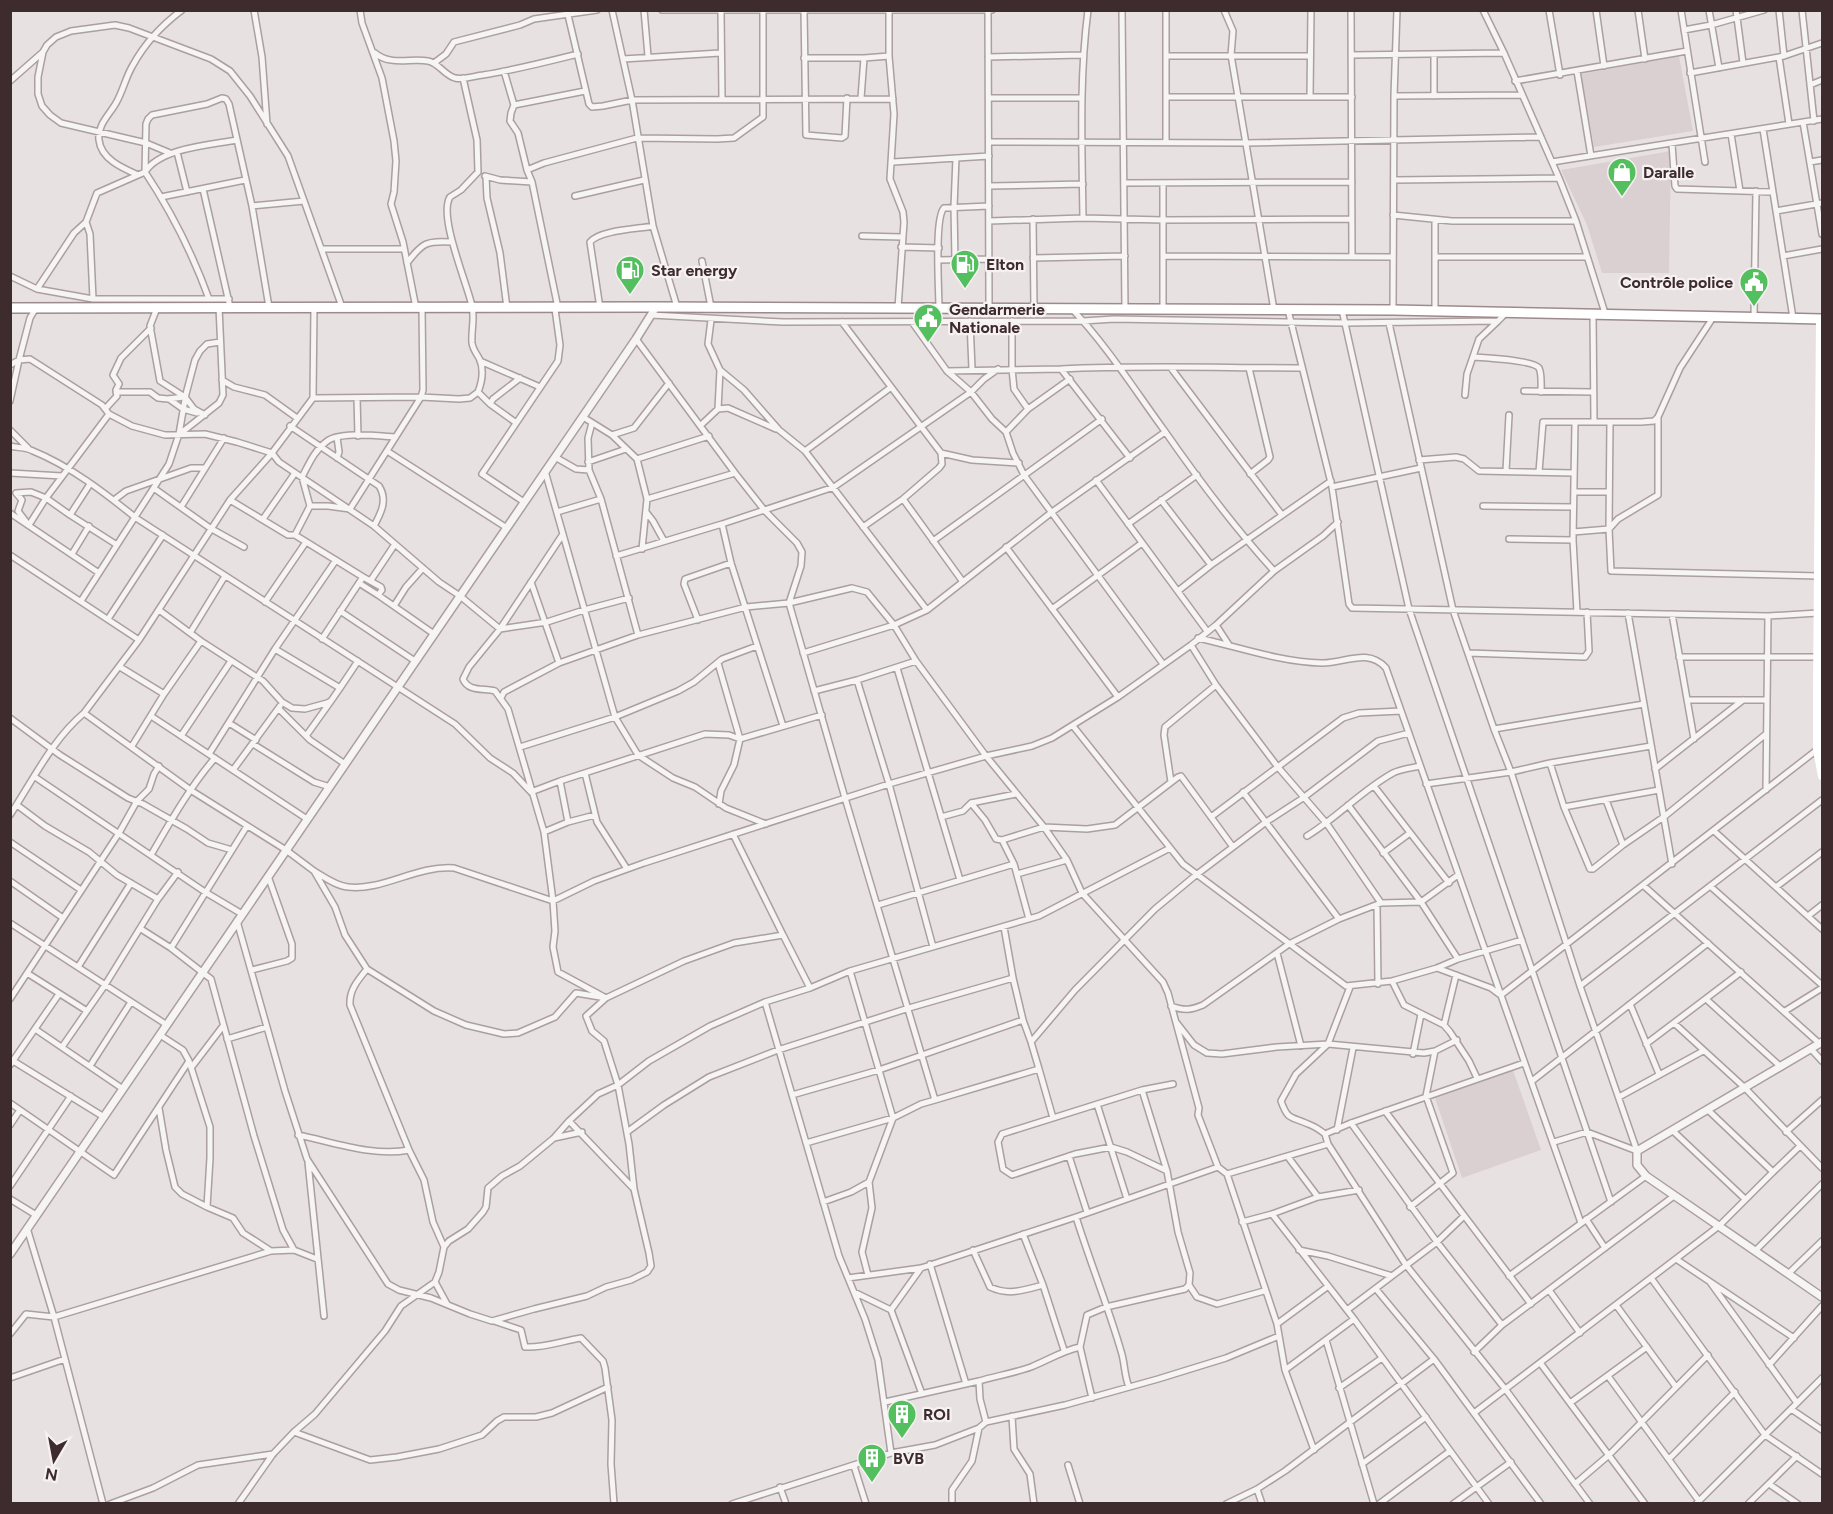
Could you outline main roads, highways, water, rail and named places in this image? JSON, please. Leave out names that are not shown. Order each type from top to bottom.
[{"type":"highway","points":[[10,308],[219,307],[229,303],[269,307],[600,308],[654,311],[677,307],[1393,310],[1821,319]]},
{"type":"main road","points":[[1821,319],[1821,521],[1817,657],[1822,776]]},
{"type":"place","name":"Daralle","points":[[1622,198]]},
{"type":"place","name":"Elton","points":[[965,290]]},
{"type":"place","name":"Star energy","points":[[630,296]]},
{"type":"place","name":"Contrôle police","points":[[1754,308]]},
{"type":"place","name":"Gendarmerie Nationale","points":[[928,344]]},
{"type":"place","name":"ROI","points":[[902,1440]]},
{"type":"place","name":"BVB","points":[[872,1484]]}]
